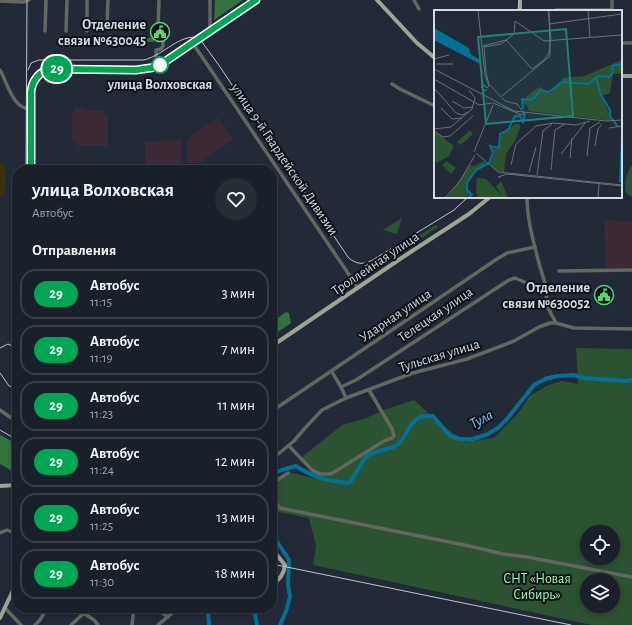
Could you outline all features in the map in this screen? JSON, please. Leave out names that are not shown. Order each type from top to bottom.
[{"type":"main road","points":[[31,165],[31,92],[35,79],[40,74],[46,70],[136,70],[157,67],[256,0]]},
{"type":"main road","points":[[377,0],[417,43],[434,57]]},
{"type":"main road","name":"Троллейная улица","points":[[277,343],[469,214],[489,198]]},
{"type":"main road","points":[[0,486],[12,485]]},
{"type":"main road","points":[[277,556],[284,565],[284,570],[281,578],[277,581]]},
{"type":"main road","points":[[0,618],[12,593]]},
{"type":"street","points":[[0,1],[24,2],[29,0]]},
{"type":"street","points":[[45,31],[46,0]]},
{"type":"street","points":[[66,31],[67,0]]},
{"type":"street","points":[[87,0],[87,31]]},
{"type":"street","points":[[107,26],[108,0]]},
{"type":"street","points":[[157,67],[156,50],[162,49],[163,46],[163,27],[158,27],[159,0]]},
{"type":"street","points":[[210,0],[210,31]]},
{"type":"street","points":[[414,0],[419,9]]},
{"type":"street","name":"улица 9-й Гвардейской Дивизии","points":[[192,42],[275,165]]},
{"type":"street","points":[[0,70],[19,106],[26,109],[31,109]]},
{"type":"street","points":[[392,84],[400,90],[434,106]]},
{"type":"street","name":"улица 9-й Гвардейской Дивизии","points":[[277,168],[358,288]]},
{"type":"street","points":[[527,198],[535,247],[545,285],[548,290],[546,299],[547,306],[556,323]]},
{"type":"street","name":"Ударная улица","points":[[277,408],[497,259],[507,253],[535,247]]},
{"type":"street","points":[[559,272],[632,270]]},
{"type":"street","name":"Телецкая улица","points":[[341,387],[356,380],[509,280],[515,278],[536,286],[545,285]]},
{"type":"street","name":"Тульская улица","points":[[277,455],[289,446],[322,410],[346,398],[413,373],[468,358],[514,341],[539,327],[550,323],[556,323],[574,328],[632,329]]},
{"type":"street","points":[[332,372],[346,398]]},
{"type":"street","points":[[289,446],[312,470],[320,474],[331,474],[384,441],[392,438],[394,436],[392,429],[369,390]]},
{"type":"street","points":[[0,410],[12,418]]},
{"type":"street","points":[[277,480],[288,473]]},
{"type":"street","points":[[277,504],[280,508],[448,543],[632,577]]},
{"type":"street","points":[[0,533],[7,530],[12,532]]},
{"type":"street","points":[[5,608],[21,625]]},
{"type":"street","points":[[35,625],[44,613]]},
{"type":"street","points":[[71,625],[84,613],[98,625]]},
{"type":"street","points":[[132,625],[133,613]]},
{"type":"street","points":[[162,613],[168,617]]},
{"type":"street","points":[[158,625],[172,613]]},
{"type":"shaded area","points":[[75,108],[102,111],[108,116],[108,144],[106,146],[79,146],[72,140],[72,113]]},
{"type":"shaded area","points":[[218,118],[233,139],[199,163],[187,163],[187,141],[193,134]]},
{"type":"shaded area","points":[[181,140],[181,165],[145,165],[145,141]]},
{"type":"shaded area","points":[[604,219],[632,222],[632,268],[606,268]]},
{"type":"green space","points":[[215,0],[243,0],[214,20]]},
{"type":"green space","points":[[111,38],[154,38],[154,42],[111,41]]},
{"type":"green space","points":[[632,165],[632,197],[626,193],[625,183]]},
{"type":"green space","points":[[402,218],[397,234],[383,230],[384,229]]},
{"type":"green space","points":[[436,225],[438,227],[410,246],[405,244]]},
{"type":"green space","points":[[286,312],[289,313],[291,323],[277,333],[277,318]]},
{"type":"green space","name":"СНТ «Новая Сибирь»","points":[[576,348],[632,349],[632,625],[592,625],[313,565],[316,546],[309,518],[277,512],[277,480],[288,472],[317,479],[302,457],[342,425],[366,418],[414,400],[439,423],[465,442],[494,438],[520,411],[530,396],[546,386],[562,381],[578,384]]},
{"type":"green space","points":[[0,435],[12,441],[12,471],[0,464]]},
{"type":"sand","points":[[0,162],[6,166],[6,191],[0,198]]},
{"type":"waterway","name":"Тула","points":[[277,472],[296,466],[321,478],[349,483],[366,457],[373,453],[397,445],[419,417],[433,416],[450,436],[460,439],[473,439],[488,434],[499,427],[534,385],[545,379],[557,376],[573,375],[585,378],[626,381],[632,380]]},
{"type":"waterway","name":"Тула","points":[[277,542],[289,560],[288,585],[290,597],[280,625]]},
{"type":"waterway","name":"Тула","points":[[208,613],[209,625]]},
{"type":"waterway","name":"Тула","points":[[255,613],[257,625]]},
{"type":"tram line","points":[[26,165],[27,0]]},
{"type":"tram line","points":[[518,10],[519,0]]},
{"type":"tram line","points":[[28,70],[31,63],[39,60],[144,60],[158,54],[179,41],[192,37],[199,38],[348,257],[356,262],[365,263],[371,261],[454,210],[467,198]]},
{"type":"tram line","points":[[0,348],[8,344],[12,346]]},
{"type":"tram line","points":[[0,373],[9,386],[12,387]]},
{"type":"railway","points":[[0,430],[12,437]]},
{"type":"railway","points":[[277,565],[571,625]]},
{"type":"bus line","name":"29","points":[[31,165],[31,92],[35,79],[43,71],[51,69],[136,70],[157,67],[256,0]]},
{"type":"place","name":"Отделение связи №630045","points":[[160,32]]},
{"type":"place","name":"улица Волховская","points":[[160,65]]},
{"type":"place","name":"Отделение связи №630052","points":[[604,295]]}]
